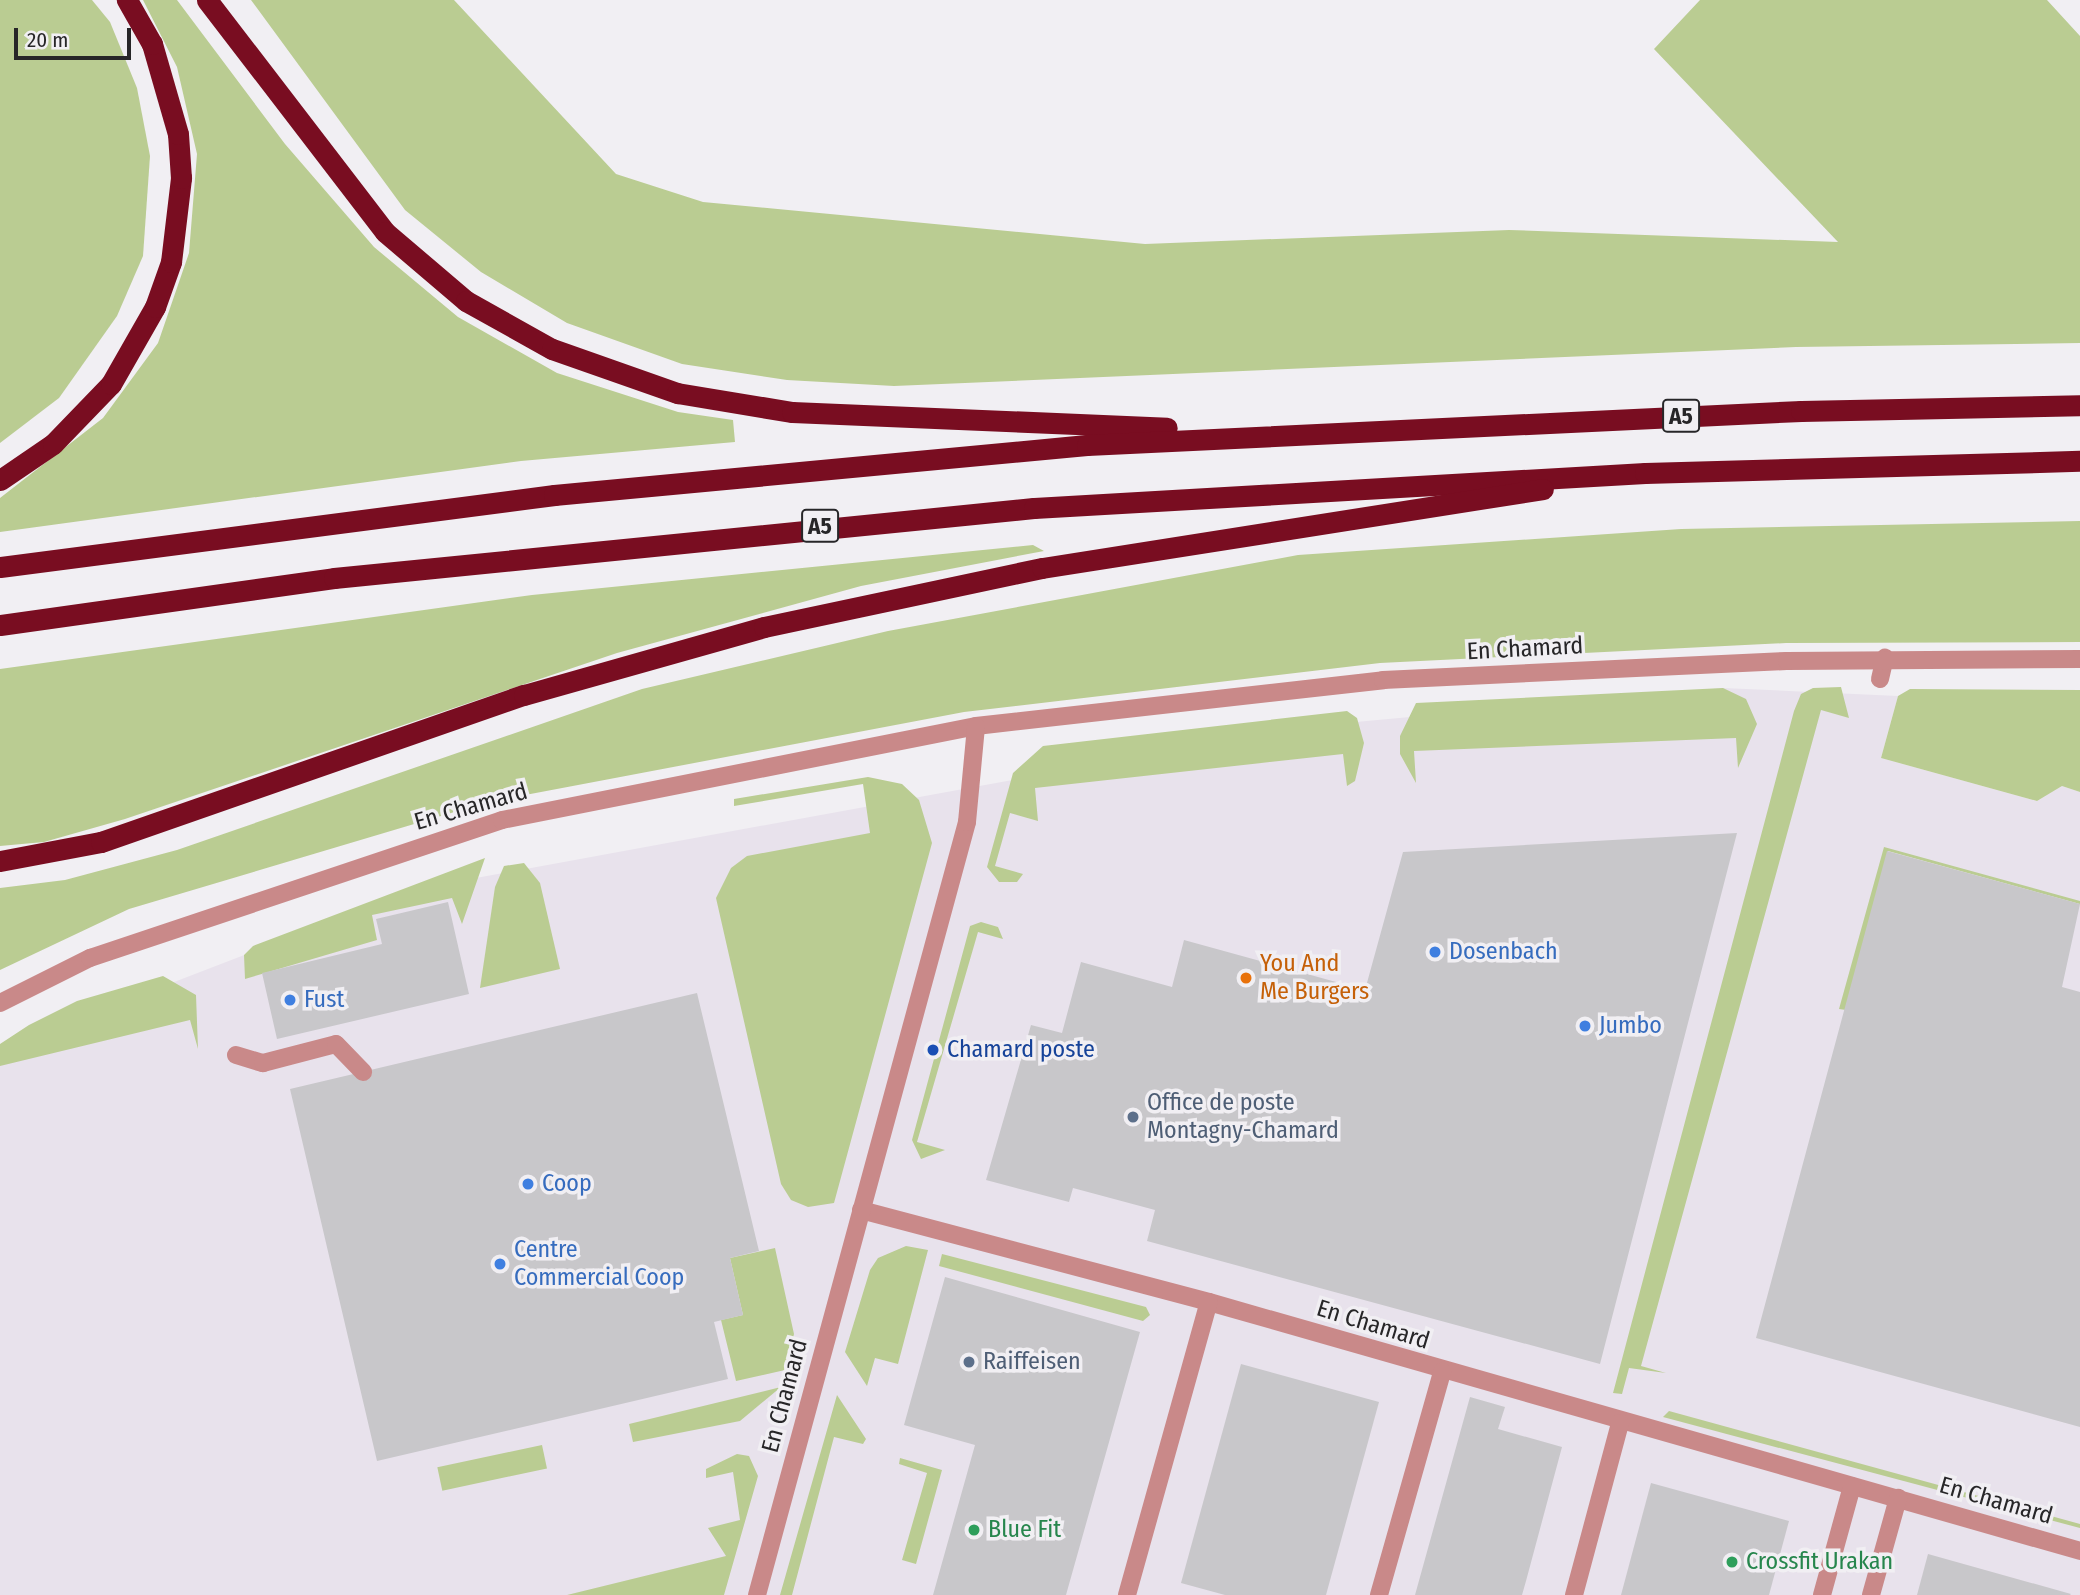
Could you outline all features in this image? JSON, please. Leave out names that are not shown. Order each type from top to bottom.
[{"type":"highway","points":[[0,480],[53,444],[111,384],[155,307],[171,262],[181,178],[178,134],[152,44],[127,0]]},
{"type":"highway","points":[[207,0],[347,188],[422,266],[513,330],[610,373],[677,393],[792,412],[1281,433]]},
{"type":"highway","name":"A5","points":[[0,567],[554,495],[1281,433],[2080,405]]},
{"type":"highway","name":"A5","points":[[0,625],[334,578],[772,530],[1292,489],[1645,473],[2080,461]]},
{"type":"highway","points":[[0,861],[101,842],[524,695],[764,627],[1042,568],[1645,473]]},
{"type":"street","name":"En Chamard","points":[[0,1003],[90,958],[502,820],[976,726],[1383,680],[1885,658],[2080,659]]},
{"type":"street","points":[[1880,679],[1885,658]]},
{"type":"street","name":"En Chamard","points":[[757,1595],[967,822],[976,726]]},
{"type":"street","points":[[236,1055],[263,1063],[336,1044],[363,1072]]},
{"type":"street","name":"En Chamard","points":[[861,1210],[1209,1302],[1620,1423],[2080,1550]]},
{"type":"street","points":[[1127,1595],[1209,1302]]},
{"type":"street","name":"En Chamard","points":[[1379,1595],[1442,1372]]},
{"type":"street","points":[[1574,1595],[1620,1423]]},
{"type":"street","points":[[1822,1595],[1853,1486]]},
{"type":"street","points":[[1871,1595],[1898,1498]]},
{"type":"shaded area","points":[[1723,688],[1898,696],[1881,758],[2037,801],[2062,786],[2080,792],[2080,1595],[0,1595],[0,1049],[416,889],[1302,727]]},
{"type":"green space","points":[[0,0],[92,0],[110,22],[137,88],[150,156],[143,256],[117,316],[59,398],[0,443]]},
{"type":"green space","points":[[143,0],[177,0],[285,144],[374,247],[458,317],[557,373],[678,412],[733,420],[735,442],[521,461],[0,532],[0,498],[103,418],[158,343],[189,253],[197,154],[177,67]]},
{"type":"green space","points":[[251,0],[454,0],[616,174],[703,202],[1145,244],[1509,230],[1838,242],[1654,49],[1700,0],[2047,0],[2080,36],[2080,343],[1796,347],[894,386],[787,380],[682,364],[567,323],[481,272],[405,210]]},
{"type":"green space","points":[[2080,521],[2080,642],[1786,643],[1380,663],[964,712],[488,802],[129,909],[0,970],[0,888],[65,880],[177,850],[642,689],[888,631],[1298,555],[1681,529]]},
{"type":"green space","points":[[1033,545],[1044,551],[861,586],[617,653],[125,819],[44,842],[0,846],[0,669],[532,595]]},
{"type":"green space","points":[[1841,687],[1849,718],[1821,710],[1641,1366],[1666,1373],[1629,1368],[1622,1394],[1613,1393],[1794,711],[1801,694],[1813,688]]},
{"type":"green space","points":[[1723,688],[1746,699],[1757,724],[1738,768],[1736,738],[1414,751],[1416,783],[1400,754],[1400,736],[1416,703]]},
{"type":"green space","points":[[1910,689],[2080,690],[2080,792],[2062,786],[2037,801],[1881,758],[1898,696]]},
{"type":"green space","points":[[1347,711],[1357,718],[1364,743],[1355,781],[1347,786],[1343,754],[1035,788],[1038,821],[1010,813],[995,866],[1023,874],[1017,882],[999,882],[987,867],[1013,773],[1043,746]]},
{"type":"green space","points":[[868,777],[902,784],[919,800],[932,843],[834,1203],[808,1207],[791,1200],[781,1184],[716,898],[731,868],[747,856],[870,833],[863,784],[734,806],[734,799]]},
{"type":"green space","points":[[1884,847],[2080,901],[2080,904],[1888,851],[1846,1010],[1839,1009]]},
{"type":"green space","points":[[485,858],[462,924],[452,898],[372,915],[377,940],[245,979],[244,955],[253,946]]},
{"type":"green space","points":[[524,863],[540,883],[560,969],[480,988],[495,887],[504,866]]},
{"type":"green space","points":[[981,922],[998,927],[1003,939],[978,932],[917,1142],[945,1150],[921,1159],[912,1140],[970,926]]},
{"type":"green space","points":[[163,976],[196,995],[198,1049],[190,1020],[0,1066],[0,1044],[29,1025],[77,1001]]},
{"type":"green space","points":[[906,1246],[928,1250],[898,1364],[875,1358],[867,1386],[845,1352],[870,1270],[878,1258]]},
{"type":"green space","points":[[775,1248],[794,1334],[785,1370],[736,1381],[721,1320],[743,1315],[730,1258]]},
{"type":"green space","points":[[942,1254],[1146,1307],[1150,1315],[1143,1321],[939,1266]]},
{"type":"green space","points":[[781,1387],[740,1421],[633,1442],[629,1424]]},
{"type":"green space","points":[[837,1395],[866,1439],[863,1444],[834,1437],[792,1595],[780,1595]]},
{"type":"green space","points":[[1669,1411],[2080,1524],[2080,1528],[1663,1417]]},
{"type":"green space","points":[[542,1445],[547,1468],[442,1491],[437,1467]]},
{"type":"green space","points":[[737,1454],[749,1456],[758,1476],[724,1595],[567,1595],[726,1556],[708,1528],[740,1520],[733,1472],[706,1478],[706,1469]]},
{"type":"green space","points":[[900,1458],[942,1470],[916,1564],[902,1560],[927,1473],[899,1464]]},
{"type":"building","points":[[1737,833],[1600,1364],[1147,1241],[1155,1210],[1073,1188],[1069,1202],[986,1180],[1031,1025],[1062,1033],[1081,962],[1172,987],[1184,940],[1365,990],[1403,852]]},
{"type":"building","points":[[1887,851],[2080,904],[2062,987],[2080,992],[2080,1427],[1756,1338]]},
{"type":"building","points":[[448,902],[469,994],[277,1039],[262,973],[382,944],[376,919]]},
{"type":"building","name":"Coop","points":[[697,993],[759,1251],[730,1258],[743,1315],[714,1322],[728,1379],[377,1461],[290,1089]]},
{"type":"building","points":[[945,1277],[1140,1332],[1066,1595],[933,1595],[975,1445],[904,1425]]},
{"type":"building","points":[[1241,1364],[1379,1402],[1326,1595],[1225,1595],[1181,1583]]},
{"type":"building","points":[[1470,1397],[1505,1407],[1498,1429],[1562,1447],[1526,1581],[1522,1595],[1415,1595]]},
{"type":"building","points":[[1651,1483],[1789,1521],[1769,1595],[1621,1595]]},
{"type":"building","points":[[1928,1554],[2071,1594],[1917,1595]]},
{"type":"place","name":"Dosenbach","points":[[1435,952]]},
{"type":"place","name":"You And Me Burgers","points":[[1246,978]]},
{"type":"place","name":"Fust","points":[[290,1000]]},
{"type":"place","name":"Jumbo","points":[[1585,1026]]},
{"type":"place","name":"Chamard poste","points":[[933,1050]]},
{"type":"place","name":"Office de poste Montagny-Chamard","points":[[1133,1117]]},
{"type":"place","name":"Coop","points":[[528,1184]]},
{"type":"place","name":"Centre Commercial Coop","points":[[500,1264]]},
{"type":"place","name":"Raiffeisen","points":[[969,1362]]},
{"type":"place","name":"Blue Fit","points":[[974,1530]]},
{"type":"place","name":"Crossfit Urakan","points":[[1732,1562]]}]
